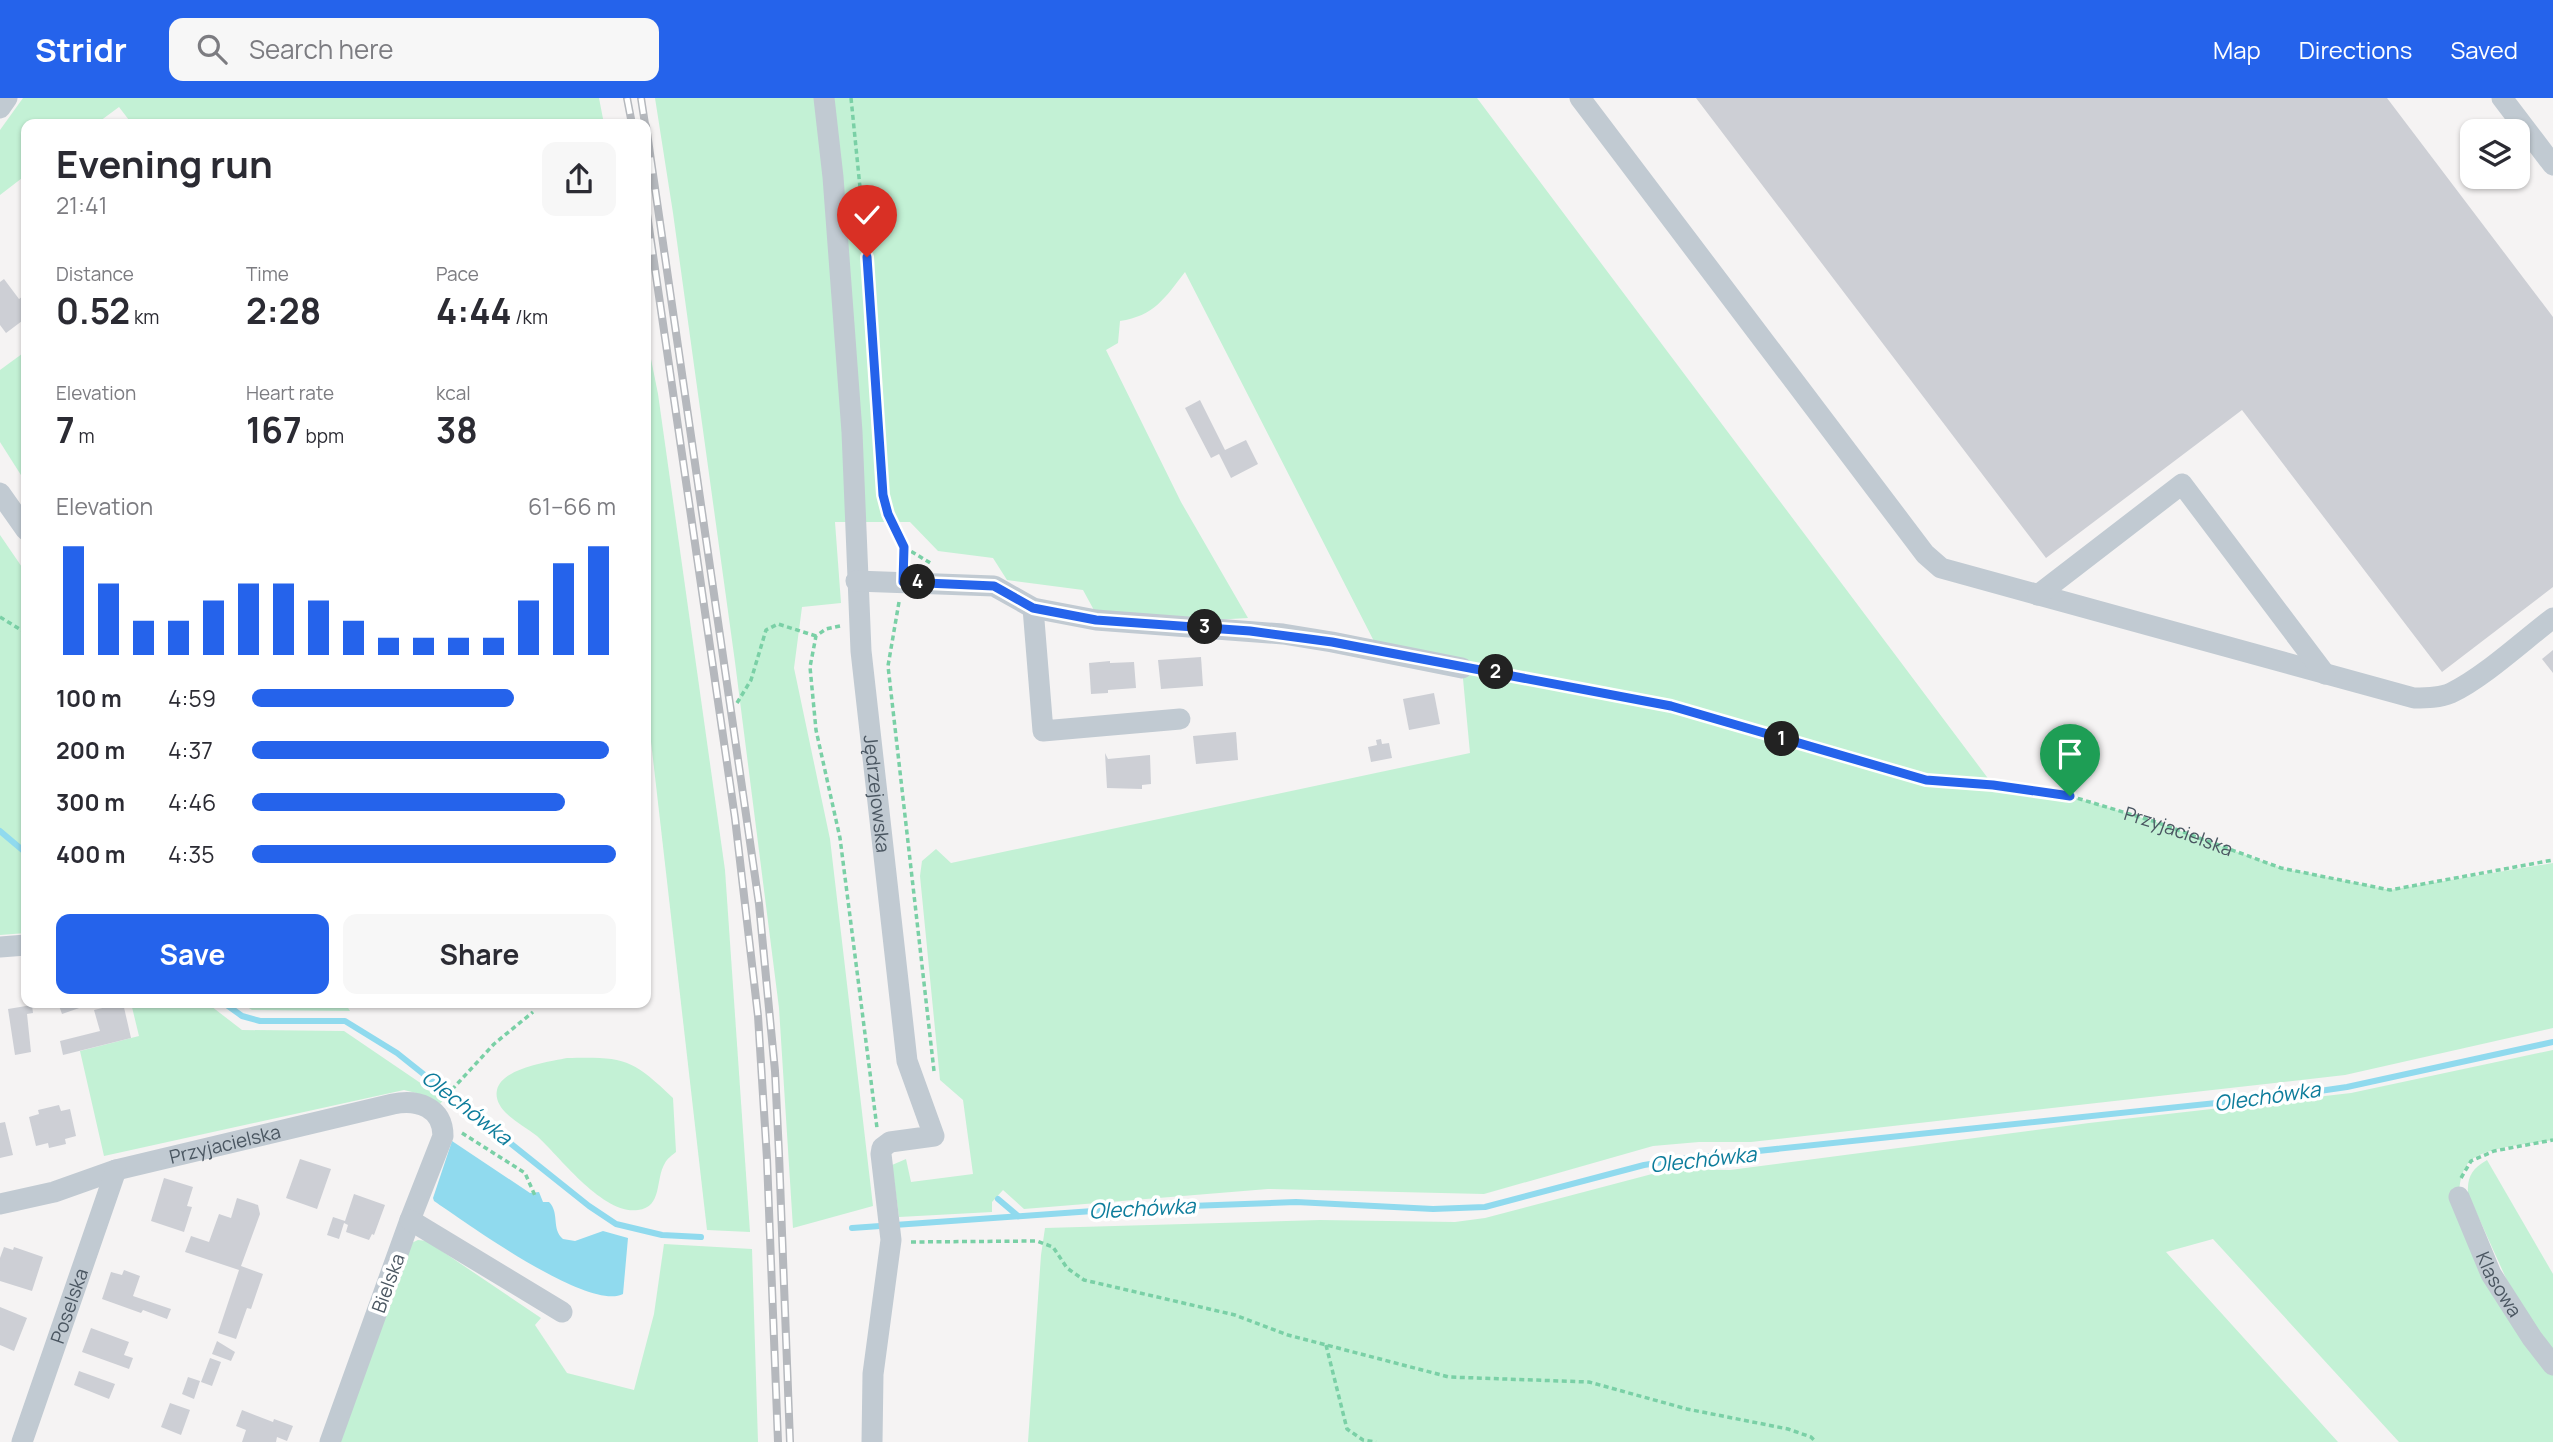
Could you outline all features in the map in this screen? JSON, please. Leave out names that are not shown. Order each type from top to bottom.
[{"type":"street","points":[[0,108],[7,98]]},
{"type":"street","name":"Jędrzejowska","points":[[824,98],[833,177],[852,432],[858,621],[907,1061],[934,1136],[890,1142],[882,1148],[881,1154]]},
{"type":"street","points":[[1580,98],[1925,554],[1941,568],[2414,698],[2449,694],[2467,684],[2553,618]]},
{"type":"street","points":[[2502,98],[2553,164]]},
{"type":"street","points":[[2038,595],[2182,484],[2325,674]]},
{"type":"street","points":[[0,493],[21,523]]},
{"type":"street","points":[[856,581],[994,586],[1033,608],[1096,620],[1283,634],[1462,668]]},
{"type":"street","points":[[1033,608],[1043,731],[1180,719]]},
{"type":"street","points":[[0,947],[21,945]]},
{"type":"street","name":"Przyjacielska","points":[[0,1205],[54,1192],[116,1170],[398,1102],[426,1105],[434,1111],[442,1124]]},
{"type":"street","name":"Bielska","points":[[331,1442],[410,1220],[443,1136],[442,1124]]},
{"type":"street","points":[[872,1442],[873,1374],[890,1245],[881,1154]]},
{"type":"street","name":"Poselska","points":[[22,1442],[116,1170]]},
{"type":"street","name":"Klasowa","points":[[2459,1197],[2491,1274],[2532,1338],[2553,1365]]},
{"type":"street","points":[[410,1220],[562,1312]]},
{"type":"path","points":[[851,98],[867,257],[883,495],[888,514],[904,547],[903,582],[888,666],[934,1076]]},
{"type":"path","points":[[0,617],[21,630]]},
{"type":"path","points":[[858,621],[825,629],[816,636],[810,667],[816,730],[840,838],[881,1154]]},
{"type":"path","points":[[737,703],[751,680],[766,630],[778,624],[816,636]]},
{"type":"path","name":"Przyjacielska","points":[[1462,668],[1671,706],[1926,780],[1993,785],[2070,796],[2156,822],[2281,868],[2390,890],[2553,860]]},
{"type":"path","points":[[458,1080],[494,1044],[533,1012]]},
{"type":"path","points":[[442,1124],[450,1125],[525,1173],[536,1198]]},
{"type":"path","points":[[2459,1197],[2460,1181],[2471,1161],[2494,1151],[2553,1140]]},
{"type":"path","points":[[890,1245],[908,1242],[1037,1241],[1053,1247],[1067,1268],[1084,1280],[1235,1315],[1288,1335],[1449,1377],[1589,1382],[1687,1409],[1788,1429],[1811,1437],[1816,1442]]},
{"type":"path","points":[[1326,1345],[1347,1429],[1363,1440],[1376,1442]]},
{"type":"green space","points":[[23,98],[599,98],[603,119],[128,119],[119,107],[103,119],[21,119],[21,179],[0,195],[0,130]]},
{"type":"green space","points":[[655,98],[1477,98],[1993,785],[2070,796],[2156,822],[2281,868],[2390,890],[2553,863],[2553,1028],[2345,1075],[1751,1142],[1699,1142],[1653,1146],[1484,1194],[1268,1189],[1024,1209],[1003,1190],[992,1202],[992,1212],[899,1217],[892,1165],[906,1159],[911,1182],[973,1174],[963,1100],[940,1080],[920,876],[922,861],[936,849],[951,863],[1470,753],[1462,668],[1379,651],[1185,272],[1158,304],[1142,315],[1120,321],[1118,343],[1106,350],[1181,502],[1248,618],[1213,620],[1095,612],[1083,590],[1007,580],[993,558],[938,551],[910,522],[835,522],[841,603],[802,607],[794,668],[830,839],[873,1206],[793,1228],[779,1008],[735,662]]},
{"type":"green space","points":[[21,355],[21,475],[0,442],[0,370]]},
{"type":"green space","points":[[651,359],[725,870],[750,1232],[707,1230],[651,742]]},
{"type":"green space","points":[[0,535],[21,566],[21,933],[0,935]]},
{"type":"green space","points":[[132,1008],[213,1008],[242,1030],[344,1031],[444,1099],[440,1104],[404,1090],[104,1156],[80,1051],[139,1036]]},
{"type":"green space","points":[[249,1008],[348,1008],[350,1011]]},
{"type":"green space","points":[[2553,1050],[2553,1140],[2479,1155],[2471,1160],[2463,1172],[2459,1197],[2553,1373],[2553,1442],[2399,1442],[2213,1239],[2166,1252],[2338,1442],[1028,1442],[1045,1228],[1320,1220],[1455,1222],[1485,1218],[1671,1169],[1730,1170],[2089,1123],[2351,1093]]},
{"type":"green space","points":[[567,1058],[602,1058],[626,1063],[647,1075],[673,1098],[676,1152],[665,1163],[655,1198],[646,1208],[625,1209],[597,1194],[537,1136],[500,1105],[497,1090],[507,1076],[527,1067]]},
{"type":"green space","points":[[2487,1160],[2553,1274],[2553,1356],[2514,1296],[2468,1194],[2468,1182],[2472,1174]]},
{"type":"green space","points":[[418,1240],[427,1241],[541,1318],[535,1325],[567,1373],[634,1390],[654,1314],[664,1244],[752,1249],[758,1442],[338,1442],[405,1246]]},
{"type":"water","points":[[452,1141],[530,1193],[539,1192],[543,1202],[549,1202],[552,1206],[557,1231],[563,1239],[575,1241],[603,1231],[628,1238],[623,1294],[606,1296],[583,1290],[556,1278],[498,1244],[434,1201]]},
{"type":"building","points":[[1696,98],[2387,98],[2553,317],[2553,587],[2442,672],[2242,410],[2046,558]]},
{"type":"building","points":[[4,279],[19,299],[21,298],[21,322],[6,333],[0,325],[0,282]]},
{"type":"building","points":[[1200,400],[1225,450],[1246,440],[1258,464],[1231,478],[1219,454],[1211,458],[1185,408]]},
{"type":"building","points":[[2553,650],[2553,673],[2542,659]]},
{"type":"building","points":[[1201,657],[1203,686],[1161,689],[1158,660]]},
{"type":"building","points":[[1134,662],[1136,688],[1091,694],[1089,663]]},
{"type":"building","points":[[1434,693],[1440,724],[1409,730],[1403,699]]},
{"type":"building","points":[[1236,732],[1238,760],[1196,764],[1193,736]]},
{"type":"building","points":[[1381,739],[1382,744],[1389,743],[1392,758],[1371,762],[1368,747],[1377,745],[1376,740]]},
{"type":"building","points":[[1105,753],[1108,759],[1150,755],[1151,784],[1142,785],[1142,789],[1107,788]]},
{"type":"building","points":[[32,1008],[33,1013],[27,1014],[31,1052],[15,1055],[8,1009]]},
{"type":"building","points":[[60,1008],[79,1008],[62,1014]]},
{"type":"building","points":[[124,1008],[131,1038],[63,1055],[60,1041],[100,1031],[94,1010]]},
{"type":"building","points":[[59,1105],[61,1111],[70,1109],[76,1136],[65,1139],[66,1144],[49,1148],[48,1143],[36,1146],[29,1117],[39,1114],[38,1110]]},
{"type":"building","points":[[5,1122],[13,1155],[0,1158],[0,1123]]},
{"type":"building","points":[[300,1159],[331,1169],[317,1209],[286,1198]]},
{"type":"building","points":[[164,1178],[193,1187],[187,1206],[192,1207],[184,1232],[151,1221]]},
{"type":"building","points":[[354,1194],[385,1205],[374,1235],[372,1234],[369,1240],[346,1232],[348,1225],[344,1223],[339,1239],[327,1235],[333,1217],[345,1221]]},
{"type":"building","points":[[237,1198],[258,1205],[260,1214],[241,1266],[263,1274],[251,1309],[247,1308],[236,1339],[218,1333],[239,1270],[185,1252],[191,1236],[209,1242],[219,1214],[231,1218]]},
{"type":"building","points":[[4,1247],[13,1250],[14,1247],[43,1257],[32,1291],[0,1281],[0,1258]]},
{"type":"building","points":[[124,1270],[140,1276],[133,1296],[171,1309],[167,1319],[102,1299],[111,1272],[122,1275]]},
{"type":"building","points":[[0,1307],[27,1318],[14,1351],[0,1345]]},
{"type":"building","points":[[91,1328],[129,1342],[124,1355],[133,1358],[129,1369],[82,1352]]},
{"type":"building","points":[[217,1341],[235,1352],[231,1361],[212,1354]]},
{"type":"building","points":[[210,1358],[221,1362],[212,1386],[201,1382]]},
{"type":"building","points":[[79,1371],[115,1384],[109,1399],[74,1385]]},
{"type":"building","points":[[188,1377],[200,1381],[194,1399],[182,1394]]},
{"type":"building","points":[[170,1403],[190,1410],[181,1435],[161,1427]]},
{"type":"building","points":[[242,1410],[273,1422],[274,1419],[293,1426],[287,1441],[277,1437],[276,1442],[242,1442],[246,1430],[236,1426]]},
{"type":"waterway","name":"Olechówka","points":[[0,831],[21,849]]},
{"type":"waterway","name":"Olechówka","points":[[231,1008],[242,1016],[260,1021],[345,1021],[397,1053],[589,1206],[616,1224],[662,1235],[701,1237]]},
{"type":"waterway","name":"Olechówka","points":[[852,1228],[1135,1208],[1296,1202],[1433,1209],[1485,1207],[1644,1165],[1681,1159],[2292,1095],[2347,1087],[2553,1042]]},
{"type":"waterway","points":[[998,1199],[1018,1216]]},
{"type":"railway","points":[[627,98],[631,119]]},
{"type":"railway","points":[[641,98],[644,119]]},
{"type":"railway","points":[[651,160],[759,904],[775,1071],[790,1442]]},
{"type":"railway","points":[[651,241],[735,818],[758,1016],[767,1159],[778,1442]]},
{"type":"route","points":[[867,257],[883,495],[888,514],[904,547],[903,582],[994,586],[1033,608],[1096,620],[1283,634],[1332,642],[1671,706],[1926,780],[1993,785],[2070,796]]}]
